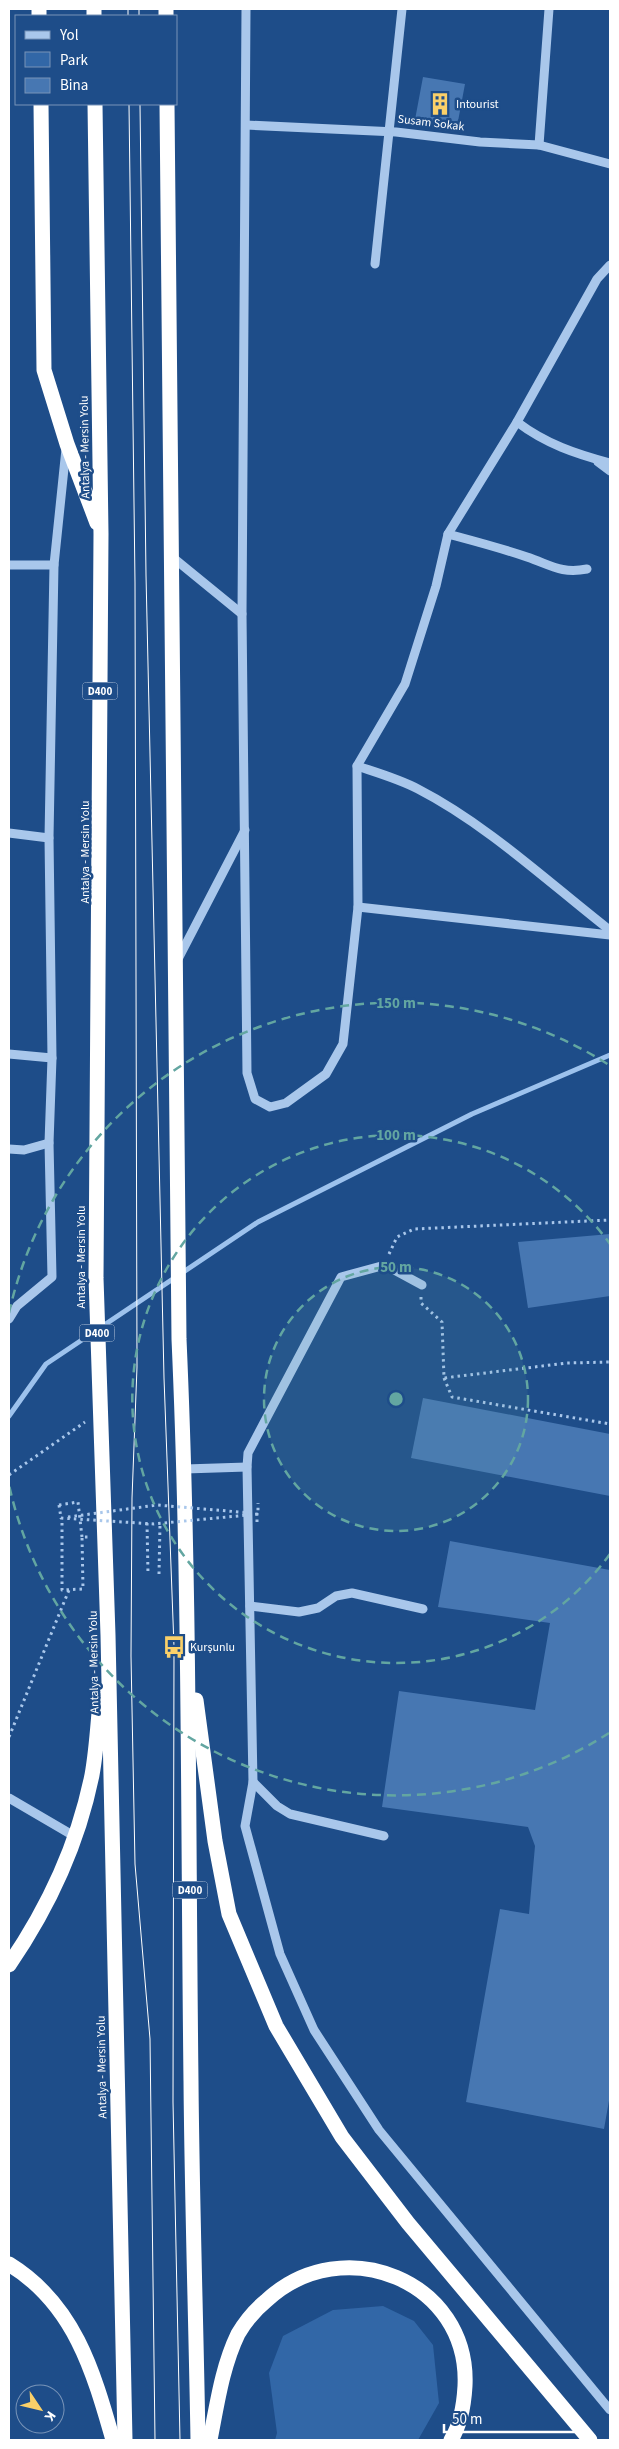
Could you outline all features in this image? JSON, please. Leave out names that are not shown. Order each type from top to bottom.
[{"type":"highway","points":[[41,105],[44,370],[67,444],[101,534]]},
{"type":"highway","name":"Antalya - Mersin Yolu","points":[[95,105],[101,534],[96,1278],[98,1389],[108,1635],[125,2440]]},
{"type":"highway","name":"D400","points":[[167,105],[174,968],[179,1339],[188,1640],[190,2072],[198,2440]]},
{"type":"highway","points":[[9,1965],[42,1912],[69,1854],[92,1775],[108,1635]]},
{"type":"highway","points":[[188,1640],[215,1841],[229,1914],[276,2026],[342,2137],[408,2223],[590,2440]]},
{"type":"highway","points":[[9,2264],[30,2277],[69,2323],[82,2349],[100,2394],[113,2440]]},
{"type":"highway","points":[[210,2440],[227,2361],[239,2333],[257,2308],[280,2288],[308,2273],[338,2267],[369,2268],[398,2277],[424,2294],[445,2317],[459,2344],[465,2374],[464,2406],[451,2440]]},
{"type":"street","points":[[246,9],[242,614],[247,1073],[255,1099],[270,1107],[286,1103],[326,1074],[343,1044],[358,907],[357,766],[405,684],[436,586],[448,534],[518,422],[597,279],[610,265]]},
{"type":"street","points":[[375,264],[402,9]]},
{"type":"street","points":[[539,144],[549,9]]},
{"type":"street","name":"Susam Sokak","points":[[246,125],[389,131],[480,142],[539,144],[610,164]]},
{"type":"street","points":[[518,422],[537,437],[556,446],[610,463]]},
{"type":"street","points":[[9,1319],[17,1306],[52,1277],[49,1143],[52,1058],[49,838],[54,565],[67,444]]},
{"type":"street","points":[[594,458],[610,471]]},
{"type":"street","points":[[448,534],[528,557],[552,568],[573,572],[587,569]]},
{"type":"street","points":[[170,556],[242,614]]},
{"type":"street","points":[[9,565],[54,565]]},
{"type":"street","points":[[357,766],[419,790],[465,818],[607,931]]},
{"type":"street","points":[[174,968],[245,829]]},
{"type":"street","points":[[9,834],[49,838]]},
{"type":"street","points":[[358,907],[607,931]]},
{"type":"street","points":[[9,1054],[52,1058]]},
{"type":"street","points":[[9,1149],[24,1150],[49,1143]]},
{"type":"street","points":[[422,1285],[385,1265],[340,1277],[248,1453],[253,1782],[245,1826],[280,1954],[314,2030],[378,2130],[610,2410]]},
{"type":"street","points":[[184,1469],[247,1467]]},
{"type":"street","points":[[250,1606],[299,1612],[318,1608],[336,1596],[352,1593],[424,1609]]},
{"type":"street","points":[[253,1782],[277,1806],[290,1814],[384,1836]]},
{"type":"street","points":[[9,1798],[74,1836]]},
{"type":"path","points":[[385,1265],[397,1237],[414,1229],[610,1220]]},
{"type":"path","points":[[422,1285],[421,1303],[442,1322],[444,1378],[452,1397],[610,1424]]},
{"type":"path","points":[[444,1378],[567,1363],[610,1362]]},
{"type":"path","points":[[9,1475],[100,1412]]},
{"type":"path","points":[[78,1502],[82,1537],[83,1589],[62,1590],[61,1518],[59,1505],[78,1502]]},
{"type":"path","points":[[257,1524],[258,1503]]},
{"type":"path","points":[[61,1518],[157,1505],[258,1514]]},
{"type":"path","points":[[61,1518],[160,1524],[258,1514]]},
{"type":"path","points":[[148,1523],[148,1574]]},
{"type":"path","points":[[159,1574],[160,1524]]},
{"type":"path","points":[[82,1537],[105,1537]]},
{"type":"path","points":[[9,1737],[69,1590]]},
{"type":"green space","points":[[383,2306],[414,2321],[433,2345],[439,2403],[418,2440],[275,2440],[277,2433],[269,2373],[283,2336],[333,2310]]},
{"type":"building","name":"Intourist","points":[[423,77],[465,84],[456,132],[414,125]]},
{"type":"building","points":[[610,1234],[610,1296],[528,1308],[518,1242]]},
{"type":"building","points":[[423,1398],[610,1434],[610,1496],[411,1458]]},
{"type":"building","points":[[450,1541],[610,1570],[610,2095],[604,2129],[466,2102],[500,1909],[529,1914],[535,1846],[528,1827],[382,1807],[399,1691],[535,1710],[550,1623],[438,1607]]},
{"type":"waterway","points":[[9,1416],[46,1364],[258,1222],[472,1114],[610,1055]]},
{"type":"tram line","points":[[128,9],[128,15]]},
{"type":"tram line","points":[[139,9],[139,15]]},
{"type":"tram line","points":[[129,105],[135,583],[137,1367],[132,1498],[131,1656],[135,1864],[150,2039],[155,2440]]},
{"type":"tram line","points":[[140,105],[146,575],[164,1378],[174,1647],[173,2102],[180,2440]]},
{"type":"place","name":"Intourist","points":[[440,104]]},
{"type":"place","name":"Kurşunlu","points":[[174,1647]]}]
